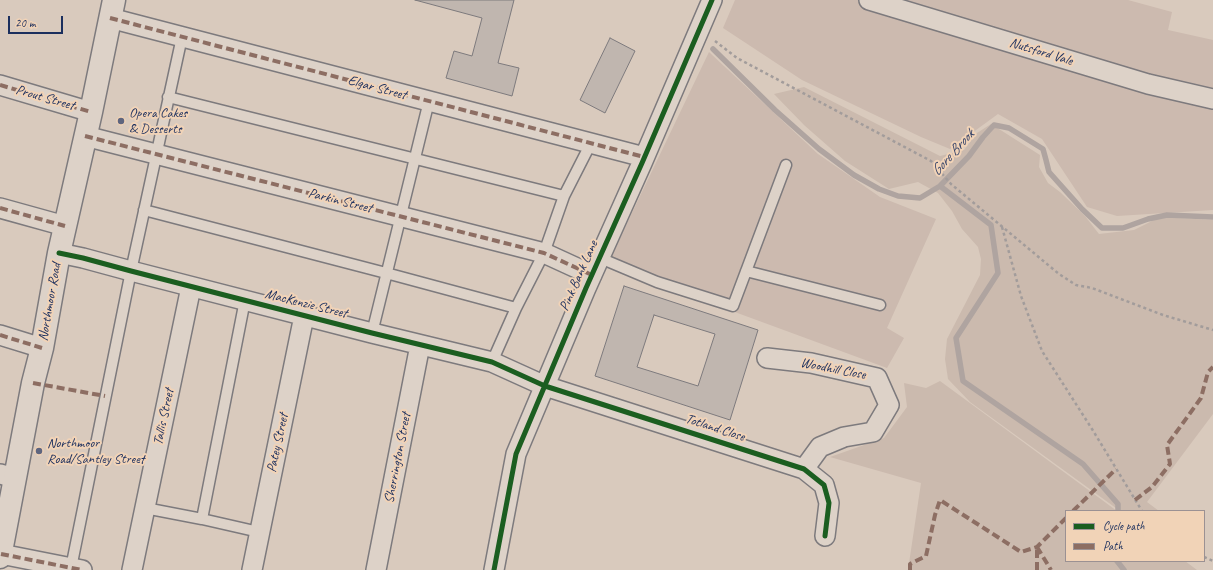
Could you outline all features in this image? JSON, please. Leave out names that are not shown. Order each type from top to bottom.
[{"type":"street","name":"Pink Bank Lane","points":[[494,570],[516,454],[712,0]]},
{"type":"street","name":"Nutsford Vale","points":[[869,0],[1148,84],[1213,99]]},
{"type":"street","name":"Elgar Street","points":[[112,9],[182,37],[644,157]]},
{"type":"street","name":"Northmoor Road","points":[[0,555],[8,476],[42,348],[59,253],[112,9]]},
{"type":"street","name":"Prout Street","points":[[0,85],[90,112]]},
{"type":"street","name":"Parkin Street","points":[[85,136],[544,253],[592,275]]},
{"type":"street","points":[[0,208],[65,226]]},
{"type":"street","name":"MacKenzie Street","points":[[59,253],[304,316],[492,362],[545,386]]},
{"type":"street","name":"Tallis Street","points":[[132,570],[190,287]]},
{"type":"street","name":"Patey Street","points":[[252,570],[304,316]]},
{"type":"street","points":[[0,336],[42,348]]},
{"type":"street","name":"Sherrington Street","points":[[376,570],[420,345]]},
{"type":"street","name":"Woodhill Close","points":[[766,358],[812,363],[877,378],[889,405],[873,432],[844,437],[820,447],[804,469]]},
{"type":"street","name":"Totland Close","points":[[545,386],[804,469],[824,485],[829,502],[825,536]]},
{"type":"street","points":[[0,555],[76,569]]},
{"type":"lane","points":[[76,569],[131,271],[182,37]]},
{"type":"lane","points":[[168,97],[564,196]]},
{"type":"lane","points":[[372,333],[429,101]]},
{"type":"lane","points":[[492,362],[516,308],[544,253],[564,196],[591,143]]},
{"type":"lane","points":[[600,258],[657,282],[733,306],[786,166]]},
{"type":"lane","points":[[144,210],[516,308]]},
{"type":"lane","points":[[746,271],[880,305]]},
{"type":"lane","points":[[202,519],[245,300]]},
{"type":"lane","points":[[145,508],[260,532]]},
{"type":"path","points":[[700,30],[737,58],[931,161],[951,184],[1059,274],[1076,285],[1092,288],[1163,315],[1213,330]]},
{"type":"path","points":[[1001,225],[1021,296],[1042,351],[1141,510]]},
{"type":"shaded area","points":[[735,0],[1128,0],[1172,12],[1168,30],[1213,40],[1213,210],[1117,216],[1087,207],[1042,139],[998,114],[950,149],[921,137],[802,80],[723,28]]},
{"type":"shaded area","points":[[709,52],[818,154],[880,197],[936,219],[887,328],[904,338],[887,368],[607,265]]},
{"type":"shaded area","points":[[804,87],[940,156],[964,150],[977,133],[991,124],[1040,155],[1039,167],[1048,183],[1060,192],[1085,216],[1099,234],[1134,230],[1160,217],[1213,220],[1213,414],[1147,502],[1158,510],[1119,510],[970,402],[948,379],[945,359],[947,339],[980,275],[981,259],[978,247],[962,229],[952,211],[938,193],[918,182],[889,189],[845,161],[804,125],[774,94]]},
{"type":"shaded area","points":[[940,381],[1116,510],[1065,510],[1065,562],[1186,562],[1197,570],[908,570],[921,483],[830,457],[884,438],[907,407],[904,383],[926,388]]},
{"type":"building","points":[[415,0],[514,0],[498,63],[519,68],[512,96],[446,78],[454,51],[472,56],[482,18]]},
{"type":"building","points":[[610,38],[635,51],[605,113],[580,100]]},
{"type":"building","points":[[624,286],[758,330],[730,420],[595,376]],"holes":[[[654,315],[715,334],[698,386],[637,367]]]},
{"type":"waterway","name":"Gore Brook","points":[[713,49],[775,110],[819,149],[854,175],[879,189],[898,196],[920,198],[940,186],[969,156],[994,125],[1009,128],[1043,149],[1049,172],[1082,209],[1102,228],[1123,228],[1148,219],[1167,215],[1213,217]]},
{"type":"waterway","points":[[940,186],[991,225],[998,273],[956,338],[963,381],[1083,464],[1118,504],[1118,510]]},
{"type":"waterway","points":[[1118,562],[1124,570]]},
{"type":"marked path","points":[[110,18],[644,157]]},
{"type":"marked path","points":[[0,85],[91,112]]},
{"type":"marked path","points":[[85,136],[544,253],[592,275]]},
{"type":"marked path","points":[[0,208],[65,226]]},
{"type":"marked path","points":[[0,335],[42,348]]},
{"type":"marked path","points":[[1135,500],[1152,487],[1170,464],[1167,445],[1201,398],[1208,372],[1213,367]]},
{"type":"marked path","points":[[33,383],[105,396]]},
{"type":"marked path","points":[[1074,510],[1116,469]]},
{"type":"marked path","points":[[910,570],[910,564],[926,556],[935,515],[940,500],[1021,552],[1037,547],[1065,519]]},
{"type":"marked path","points":[[1037,547],[1051,570]]},
{"type":"marked path","points":[[1037,547],[1037,570]]},
{"type":"marked path","points":[[1,554],[82,570]]},
{"type":"cycle path","points":[[494,570],[516,454],[586,288],[642,163],[712,0]]},
{"type":"cycle path","points":[[59,253],[492,362],[545,386],[804,469],[824,485],[829,503],[825,536]]},
{"type":"place","name":"Opera Cakes & Desserts","points":[[121,121]]},
{"type":"place","name":"Northmoor Road/Santley Street","points":[[39,451]]}]
